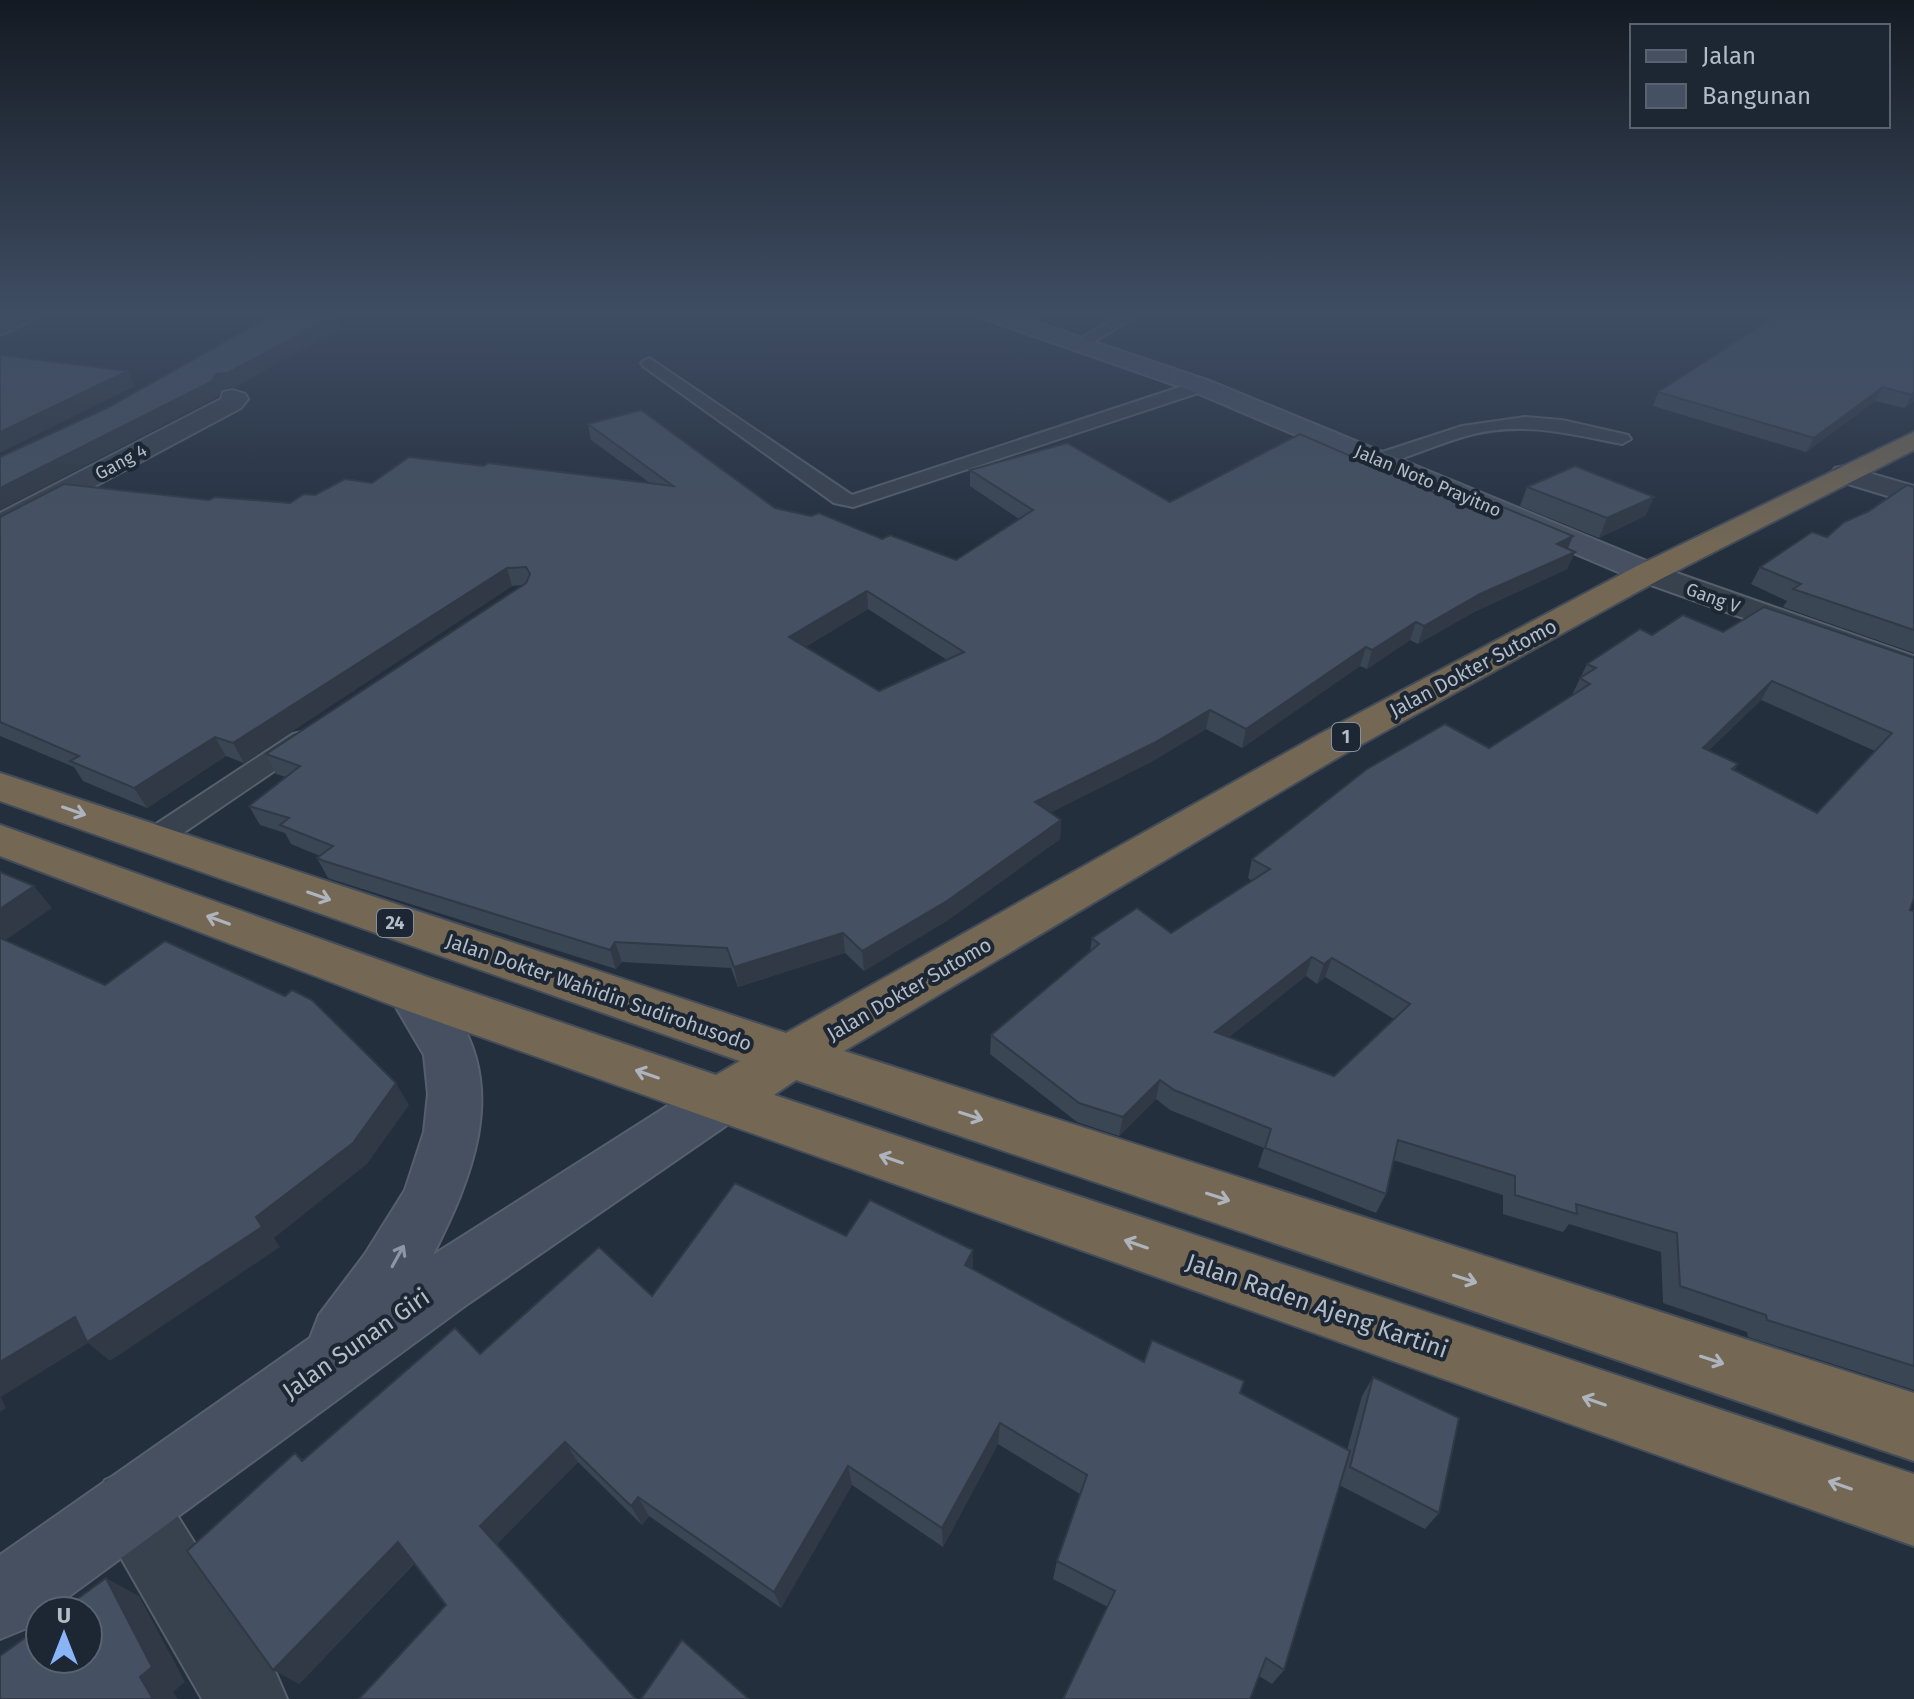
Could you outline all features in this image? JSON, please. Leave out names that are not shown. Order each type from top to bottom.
[{"type":"highway","name":"Jalan Dokter Sutomo","points":[[790,1057],[1330,745],[1648,573],[1845,474],[1909,447]]},
{"type":"highway","name":"Jalan Dokter Wahidin Sudirohusodo","points":[[0,786],[790,1057]]},
{"type":"highway","points":[[0,840],[412,992],[721,1100]]},
{"type":"highway","name":"1","points":[[721,1100],[790,1057]]},
{"type":"highway","points":[[790,1057],[1914,1427]]},
{"type":"highway","name":"Jalan Raden Ajeng Kartini","points":[[721,1100],[1914,1510]]},
{"type":"street","name":"Jalan Noto Prayitno","points":[[1211,390],[1648,573]]},
{"type":"street","name":"Gang 4","points":[[0,525],[232,403],[236,399],[232,397]]},
{"type":"street","points":[[1845,474],[1914,495]]},
{"type":"street","name":"Gang V","points":[[1648,573],[1914,668]]},
{"type":"street","points":[[321,1366],[384,1280],[434,1191],[457,1111],[449,1053],[412,992]]},
{"type":"street","name":"Jalan Sunan Giri","points":[[0,1601],[321,1366],[577,1192],[721,1100]]},
{"type":"street","points":[[130,1505],[247,1699]]},
{"type":"lane","points":[[688,390],[841,499],[853,501],[1188,390]]},
{"type":"lane","points":[[1377,460],[1470,429],[1508,423],[1543,423],[1622,439]]},
{"type":"lane","points":[[154,839],[325,725]]},
{"type":"building","points":[[0,390],[88,390],[0,432]]},
{"type":"building","points":[[139,390],[194,390],[0,488],[0,457]]},
{"type":"building","points":[[1661,390],[1879,390],[1814,438],[1658,392]]},
{"type":"building","points":[[1895,390],[1914,390],[1912,395]]},
{"type":"building","points":[[641,410],[775,508],[811,516],[819,513],[882,539],[890,535],[956,560],[1033,510],[970,470],[1067,443],[1170,502],[1300,434],[1463,505],[1467,503],[1480,509],[1493,503],[1573,536],[1557,544],[1575,552],[1480,594],[1424,626],[1416,622],[1372,650],[1366,647],[1246,729],[1210,710],[1154,743],[1035,802],[1061,820],[947,901],[862,951],[843,933],[734,967],[727,948],[615,942],[610,950],[324,861],[317,858],[333,846],[280,825],[289,818],[249,806],[300,766],[266,754],[526,583],[530,574],[526,567],[507,568],[233,743],[215,737],[134,788],[70,761],[79,756],[0,722],[0,517],[64,484],[209,500],[215,497],[290,503],[304,494],[315,495],[345,479],[372,483],[409,457],[484,466],[488,463],[673,486],[588,424]],"holes":[[[867,591],[964,652],[879,691],[789,637]]]},
{"type":"building","points":[[1575,466],[1654,497],[1607,518],[1527,487]]},
{"type":"building","points":[[1907,485],[1914,487],[1914,630],[1793,589],[1801,584],[1760,567],[1812,532],[1827,537],[1844,522],[1869,511]]},
{"type":"building","points":[[1764,607],[1914,658],[1914,898],[1910,910],[1914,911],[1914,1366],[1767,1320],[1766,1315],[1680,1286],[1677,1233],[1576,1204],[1577,1214],[1515,1195],[1515,1176],[1398,1140],[1386,1194],[1265,1148],[1271,1129],[1174,1090],[1160,1080],[1123,1117],[1079,1103],[991,1035],[1099,944],[1092,938],[1137,908],[1171,933],[1270,869],[1252,859],[1367,769],[1445,724],[1489,748],[1590,684],[1580,678],[1596,668],[1587,664],[1640,629],[1652,635],[1683,615],[1723,632]],"holes":[[[1772,681],[1892,733],[1817,813],[1732,769],[1738,764],[1703,748]],[[1312,957],[1324,964],[1332,958],[1410,1004],[1334,1076],[1215,1032]]]},
{"type":"building","points":[[0,872],[34,886],[0,909]]},
{"type":"building","points":[[0,938],[105,985],[165,941],[285,996],[292,990],[312,1000],[396,1083],[353,1143],[256,1217],[262,1227],[87,1342],[75,1317],[0,1362]]},
{"type":"building","points":[[735,1183],[846,1236],[870,1200],[973,1250],[965,1265],[1144,1362],[1152,1340],[1244,1381],[1240,1393],[1350,1451],[1284,1670],[1266,1658],[1250,1699],[1063,1699],[1115,1591],[1057,1561],[1087,1475],[1000,1423],[942,1528],[848,1466],[774,1592],[638,1497],[631,1506],[565,1442],[480,1526],[636,1699],[359,1699],[446,1605],[398,1542],[273,1670],[187,1551],[295,1453],[302,1461],[455,1328],[480,1354],[599,1247],[652,1296]]},
{"type":"building","points":[[1373,1377],[1459,1418],[1439,1513],[1350,1467]]},
{"type":"building","points":[[106,1578],[152,1667],[140,1677],[153,1699],[0,1699],[0,1656],[24,1639],[24,1675],[104,1675],[104,1595],[83,1595]]},
{"type":"building","points":[[682,1640],[749,1699],[641,1699]]}]
